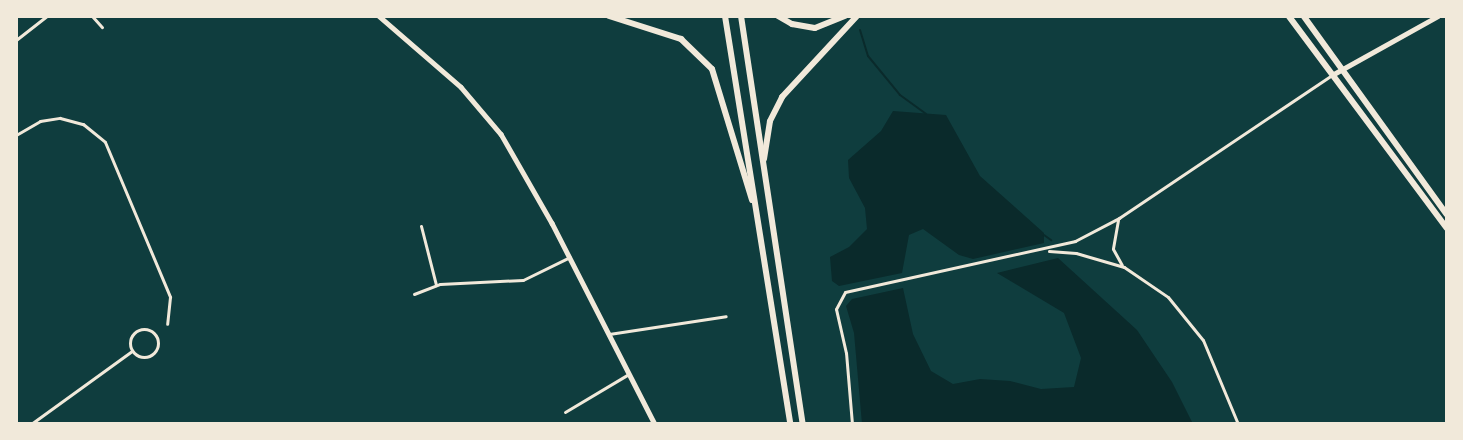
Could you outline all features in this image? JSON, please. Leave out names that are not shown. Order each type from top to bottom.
[{"type":"highway","points":[[609,16],[680,39],[712,69],[746,187],[756,207]]},
{"type":"highway","points":[[725,16],[790,424]]},
{"type":"highway","points":[[741,16],[803,424]]},
{"type":"highway","points":[[778,16],[792,24],[815,28],[845,16]]},
{"type":"highway","points":[[763,163],[772,116],[782,97],[857,16]]},
{"type":"main road","points":[[1289,16],[1447,228]]},
{"type":"main road","points":[[1304,16],[1447,214]]},
{"type":"street","points":[[16,40],[47,16]]},
{"type":"street","points":[[92,16],[102,27]]},
{"type":"street","points":[[379,16],[461,86],[491,120],[570,257],[627,375],[655,424]]},
{"type":"street","points":[[852,424],[846,353],[836,310],[845,292],[1046,251],[1120,218],[1342,68],[1438,16]]},
{"type":"street","points":[[16,135],[40,121],[60,118],[78,122],[102,138],[170,297],[167,324]]},
{"type":"street","points":[[1120,218],[1112,241],[1124,267]]},
{"type":"street","points":[[421,226],[436,285]]},
{"type":"street","points":[[1046,251],[1076,253],[1124,267],[1160,291],[1193,324],[1238,424]]},
{"type":"street","points":[[414,294],[436,285],[513,282],[570,257]]},
{"type":"street","points":[[608,334],[726,316]]},
{"type":"street","points":[[136,330],[154,333],[158,345],[150,355],[142,357],[132,351],[130,340],[136,330]]},
{"type":"street","points":[[31,424],[132,351]]},
{"type":"street","points":[[565,412],[627,375]]},
{"type":"water","points":[[893,111],[946,115],[980,176],[1044,233],[1044,243],[973,259],[959,255],[923,229],[909,235],[902,273],[839,286],[832,281],[830,257],[849,247],[867,229],[865,208],[849,178],[848,160],[881,131]]},
{"type":"water","points":[[1058,258],[1137,330],[1172,382],[1193,424],[862,424],[854,333],[846,306],[852,299],[903,288],[913,334],[931,371],[953,384],[980,379],[1010,381],[1041,389],[1074,387],[1081,358],[1064,313],[997,273]]},
{"type":"waterway","points":[[860,30],[868,56],[900,95],[926,114]]},
{"type":"waterway","points":[[1044,235],[1051,240]]}]
